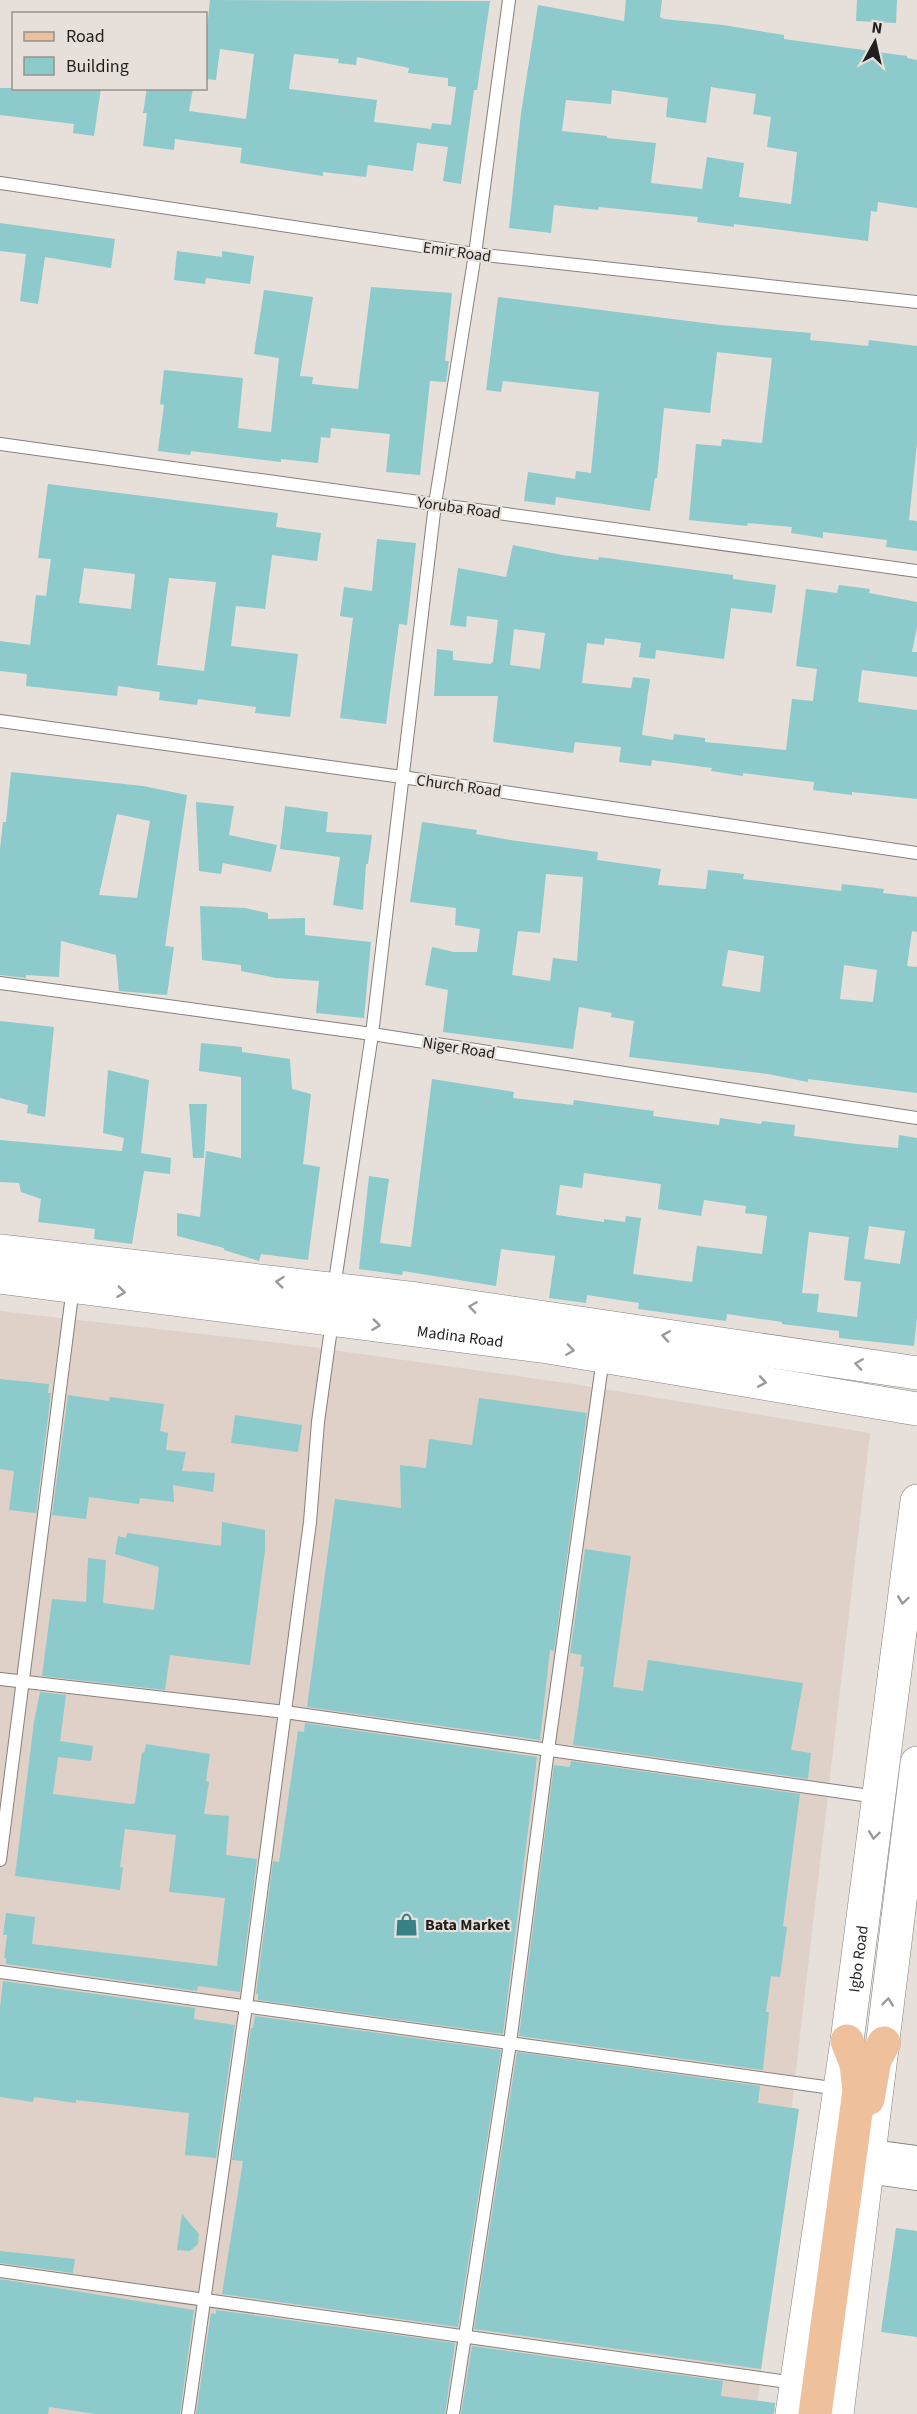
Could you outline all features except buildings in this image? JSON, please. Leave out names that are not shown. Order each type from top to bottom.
[{"type":"main road","name":"Madina Road","points":[[0,1251],[333,1304],[604,1355],[917,1409]]},
{"type":"main road","name":"Madina Road","points":[[0,1277],[74,1286],[333,1304],[520,1313],[917,1373]]},
{"type":"main road","name":"Igbo Road","points":[[795,2399],[847,2042],[917,1501]]},
{"type":"main road","name":"Igbo Road","points":[[865,2142],[875,2060],[884,2043],[908,1902],[917,1763]]},
{"type":"main road","points":[[837,2414],[865,2142],[856,2064],[847,2042]]},
{"type":"main road","points":[[815,2414],[865,2142]]},
{"type":"main road","points":[[825,2414],[865,2142]]},
{"type":"street","points":[[865,2142],[917,2158]]},
{"type":"street","points":[[865,2142],[917,2178]]},
{"type":"lane","points":[[188,2414],[246,2006],[310,1522],[316,1443],[333,1304],[372,1034],[435,504],[475,254],[508,0]]},
{"type":"lane","name":"Emir Road","points":[[0,183],[475,254],[917,302]]},
{"type":"lane","name":"Yoruba Road","points":[[0,444],[917,571]]},
{"type":"lane","name":"Church Road","points":[[0,721],[402,777],[917,853]]},
{"type":"lane","name":"Niger Road","points":[[0,983],[372,1034],[917,1118]]},
{"type":"lane","points":[[0,1860],[74,1286]]},
{"type":"lane","points":[[453,2414],[510,2043],[548,1750],[604,1355]]},
{"type":"lane","points":[[0,1679],[285,1712],[878,1797]]},
{"type":"lane","points":[[0,1972],[839,2089]]},
{"type":"lane","points":[[0,2271],[465,2335],[795,2399]]},
{"type":"shaded area","name":"Bata Market","points":[[0,1311],[297,1345],[573,1384],[870,1433],[756,2414],[0,2414]]},
{"type":"place","name":"Bata Market","points":[[407,1924]]}]
